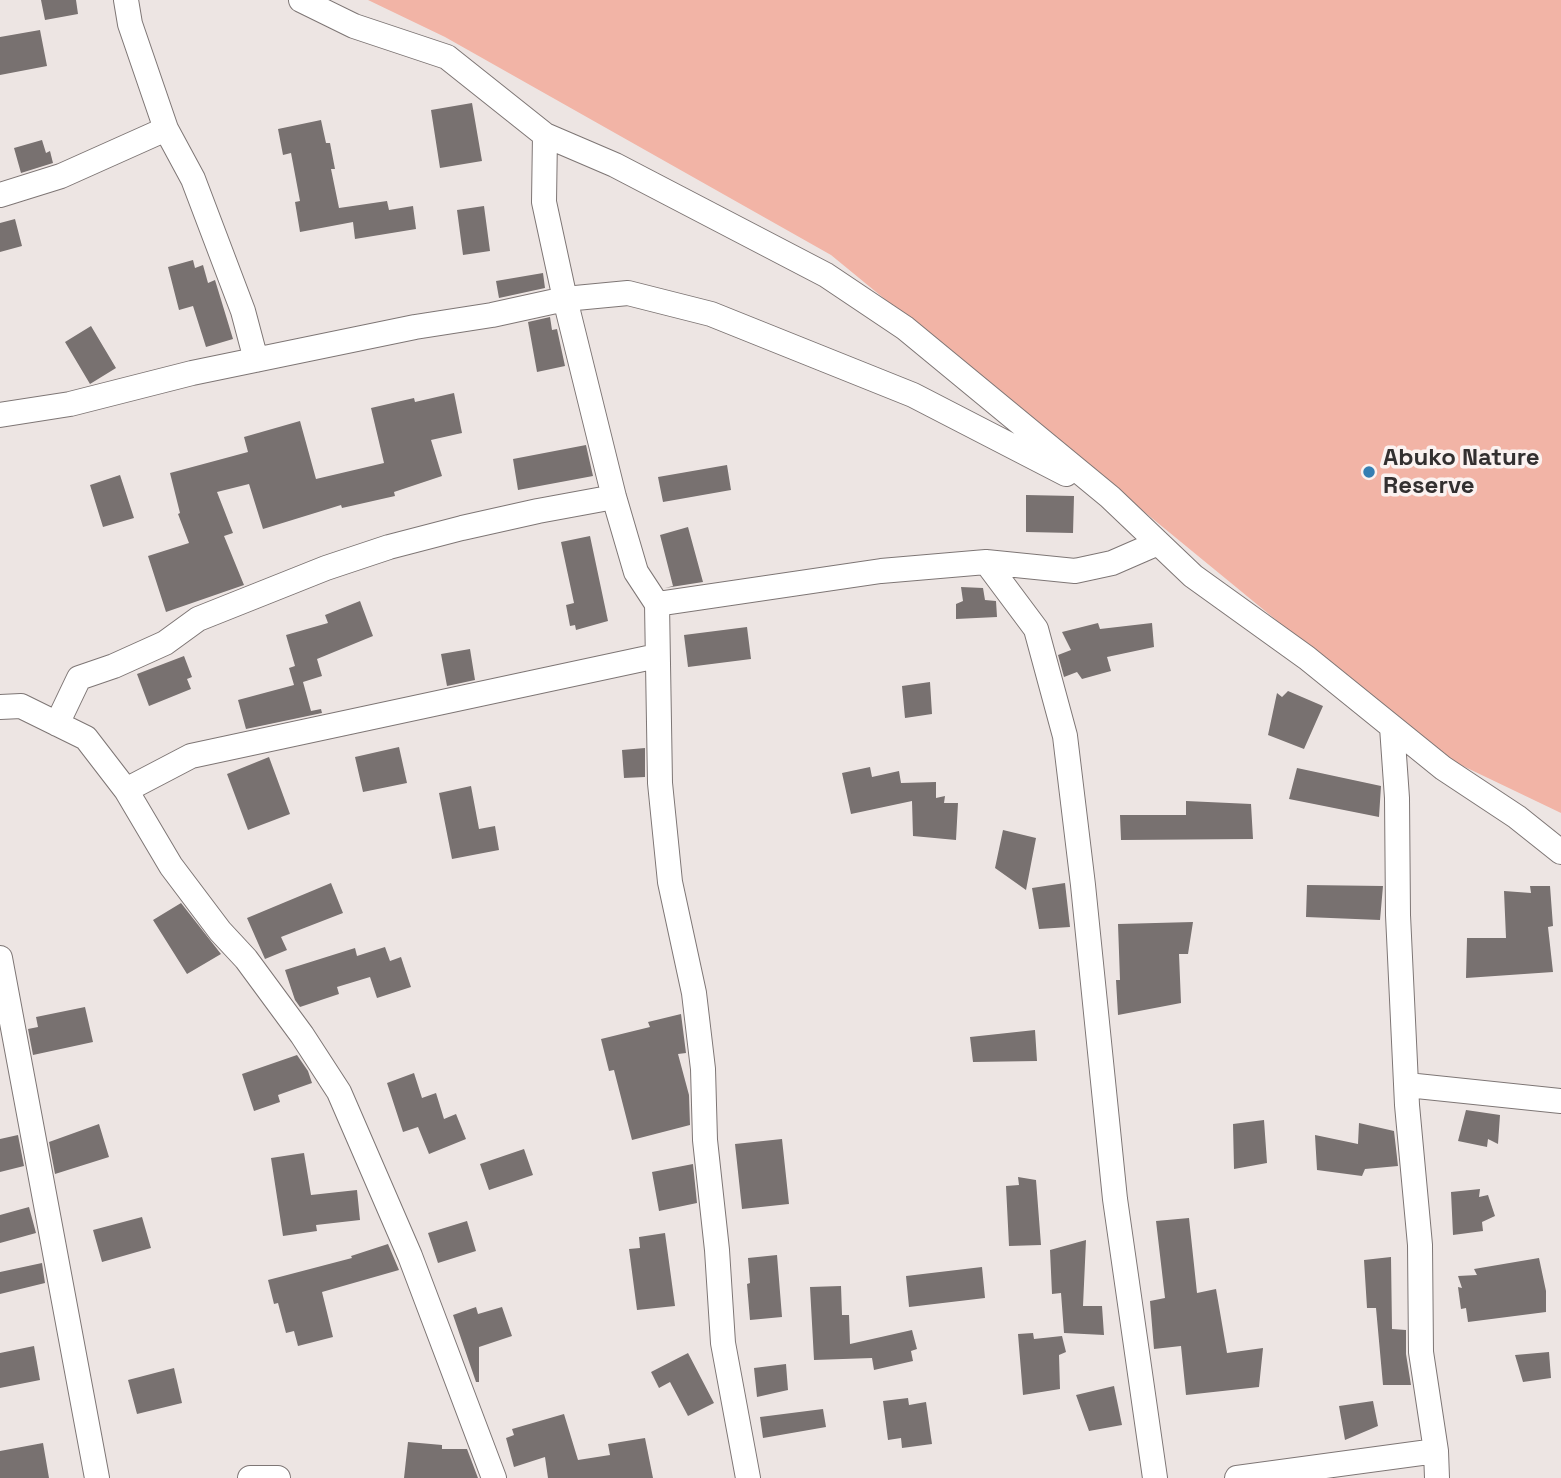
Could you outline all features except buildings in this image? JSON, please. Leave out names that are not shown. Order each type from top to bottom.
[{"type":"street","points":[[126,0],[130,24],[166,129],[193,179],[243,311],[256,360]]},
{"type":"street","points":[[301,0],[354,26],[447,57],[545,135],[615,165],[825,275],[905,328],[1110,497],[1193,576],[1307,658],[1443,768],[1517,817],[1561,852]]},
{"type":"street","points":[[0,195],[61,176],[166,129]]},
{"type":"street","points":[[545,135],[544,202],[565,299],[614,497],[636,572],[657,604],[660,783],[670,882],[694,993],[703,1069],[705,1140],[717,1250],[723,1343],[748,1478]]},
{"type":"street","points":[[0,415],[71,404],[192,373],[565,299],[628,293],[711,314],[913,395],[1110,497]]},
{"type":"street","points":[[57,724],[79,677],[114,666],[165,643],[198,619],[260,593],[389,547],[538,511],[614,497]]},
{"type":"street","points":[[657,604],[881,571],[986,562],[1075,571],[1112,563],[1158,543]]},
{"type":"street","points":[[986,562],[1036,629],[1065,736],[1115,1199],[1156,1478]]},
{"type":"street","points":[[126,790],[191,756],[657,656]]},
{"type":"street","points":[[0,708],[21,706],[86,738],[126,790],[171,866],[220,931],[254,970],[302,1035],[339,1092],[410,1256],[494,1478]]},
{"type":"street","points":[[1392,727],[1407,1085],[1420,1245],[1421,1352],[1436,1451],[1437,1478]]},
{"type":"street","points":[[0,958],[97,1478]]},
{"type":"street","points":[[1407,1085],[1561,1101]]},
{"type":"street","points":[[1237,1478],[1436,1451]]},
{"type":"street","points":[[250,1478],[278,1478]]},
{"type":"shaded area","name":"Abuko Nature Reserve","points":[[368,0],[1561,0],[1561,813],[1442,756],[831,255],[445,37]]},
{"type":"place","name":"Abuko Nature Reserve","points":[[1369,472]]}]
